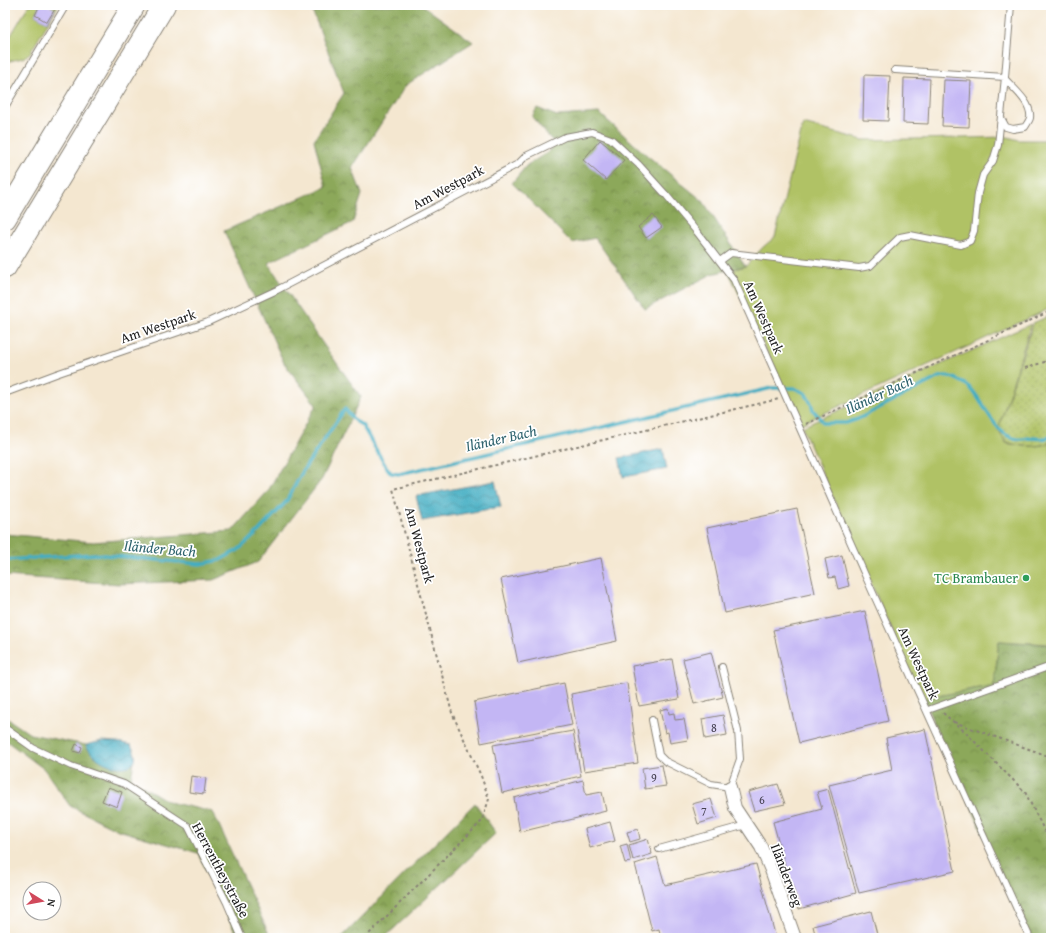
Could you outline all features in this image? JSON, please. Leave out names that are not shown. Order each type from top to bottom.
[{"type":"highway","points":[[5,218],[134,5]]},
{"type":"highway","points":[[5,266],[164,5]]},
{"type":"street","name":"Iländerweg","points":[[730,787],[735,808],[761,847],[771,870],[795,938]]},
{"type":"lane","points":[[5,107],[66,5]]},
{"type":"lane","points":[[720,261],[731,253],[859,268],[870,266],[900,237],[910,235],[961,245],[970,241],[974,231],[978,193],[983,175],[993,161],[998,145],[1011,5]]},
{"type":"lane","points":[[895,70],[1005,78],[1029,108],[1030,120],[1025,127],[1013,129],[1006,127],[1001,118]]},
{"type":"lane","name":"Am Westpark","points":[[5,392],[208,322],[277,290],[518,164],[526,156],[565,137],[592,132],[611,139],[639,165],[698,232],[734,280],[873,593],[928,710],[1030,938]]},
{"type":"lane","points":[[928,710],[1051,666]]},
{"type":"lane","points":[[652,720],[659,755],[665,761],[711,784],[730,787],[740,759],[738,731],[722,667]]},
{"type":"lane","name":"Herrentheystraße","points":[[5,728],[33,748],[71,766],[124,784],[188,826],[228,903],[242,938]]},
{"type":"lane","points":[[659,849],[746,825]]},
{"type":"path","points":[[800,426],[1051,311]]},
{"type":"path","points":[[1025,368],[1051,360]]},
{"type":"path","points":[[1047,391],[1051,381]]},
{"type":"path","name":"Am Westpark","points":[[365,938],[482,822],[489,799],[481,776],[452,713],[393,489],[786,396]]},
{"type":"path","points":[[936,707],[1025,792],[1051,844]]},
{"type":"path","points":[[953,722],[1051,757]]},
{"type":"green space","points":[[29,5],[40,5],[35,15],[47,22],[55,9],[51,7],[52,5],[58,6],[30,53],[23,58],[5,62],[5,45]]},
{"type":"green space","points":[[310,5],[422,5],[473,42],[406,85],[352,168],[362,194],[353,222],[268,263],[361,397],[322,479],[258,562],[213,580],[119,584],[5,576],[5,534],[93,542],[232,531],[268,491],[316,405],[284,363],[224,231],[326,187],[314,140],[344,93]]},
{"type":"green space","points":[[537,108],[557,116],[599,113],[643,152],[703,201],[745,266],[712,274],[645,309],[595,238],[572,243],[512,183],[527,165],[547,153],[555,144],[532,117]]},
{"type":"green space","points":[[803,124],[863,140],[1008,137],[1019,140],[1051,140],[1051,308],[801,424],[728,271],[746,266],[762,248],[775,237]]},
{"type":"green space","points":[[1051,315],[1051,442],[1028,446],[1006,442],[998,430],[1033,323]]},
{"type":"green space","points":[[1031,324],[998,430],[1006,443],[1039,446],[1051,443],[1051,644],[999,641],[994,685],[922,699],[802,427]]},
{"type":"green space","points":[[999,641],[1051,645],[1051,938],[1030,938],[923,699],[994,685]]},
{"type":"green space","points":[[5,717],[30,734],[86,745],[88,749],[130,766],[134,762],[131,779],[169,802],[213,812],[269,934],[269,938],[238,938],[198,853],[118,830],[70,806],[44,769],[5,740]]},
{"type":"green space","points":[[475,803],[496,833],[384,938],[341,938]]},
{"type":"water","points":[[663,449],[667,469],[623,477],[619,458]]},
{"type":"water","points":[[495,481],[501,507],[422,521],[416,496]]},
{"type":"water","points":[[102,741],[131,745],[135,756],[134,763],[128,766],[120,767],[100,761],[92,754],[86,745]]},
{"type":"building","points":[[40,5],[47,5],[55,9],[47,22],[35,15]]},
{"type":"building","points":[[864,75],[890,76],[888,121],[863,120]]},
{"type":"building","points":[[904,78],[930,79],[928,124],[903,123]]},
{"type":"building","points":[[944,80],[971,81],[969,127],[942,126]]},
{"type":"building","points":[[600,140],[624,160],[606,180],[583,160]]},
{"type":"building","points":[[653,215],[662,227],[646,238],[638,227]]},
{"type":"building","points":[[797,509],[815,593],[725,613],[707,528]]},
{"type":"building","points":[[842,555],[849,586],[838,589],[835,577],[829,578],[825,559]]},
{"type":"building","points":[[601,558],[617,641],[518,663],[501,579]]},
{"type":"building","points":[[865,611],[888,721],[799,743],[773,630]]},
{"type":"building","points":[[711,652],[723,697],[694,704],[683,659]]},
{"type":"building","points":[[672,659],[679,699],[639,706],[632,666]]},
{"type":"building","points":[[564,683],[572,725],[481,743],[474,702]]},
{"type":"building","points":[[627,683],[638,763],[584,771],[571,694]]},
{"type":"building","points":[[668,708],[669,714],[674,713],[675,720],[684,719],[688,740],[670,743],[668,732],[665,733],[660,710]]},
{"type":"building","points":[[723,715],[727,735],[705,739],[702,719]]},
{"type":"building","points":[[925,729],[955,871],[859,893],[829,785],[892,770],[886,738]]},
{"type":"building","points":[[573,731],[581,776],[502,793],[493,745]]},
{"type":"building","points":[[76,744],[82,747],[80,753],[73,751]]},
{"type":"building","points":[[662,765],[666,786],[645,789],[642,768]]},
{"type":"building","points":[[191,776],[206,778],[204,794],[189,792]]},
{"type":"building","points":[[583,780],[586,795],[602,792],[606,811],[520,832],[514,798]]},
{"type":"building","points":[[778,784],[785,804],[754,811],[748,792]]},
{"type":"building","points":[[108,787],[122,792],[117,807],[102,801]]},
{"type":"building","points":[[828,789],[856,893],[799,909],[790,877],[780,881],[777,868],[785,865],[773,822],[822,809],[817,792]]},
{"type":"building","points":[[711,799],[717,818],[698,824],[692,804]]},
{"type":"building","points":[[610,822],[615,841],[590,848],[585,829]]},
{"type":"building","points":[[638,829],[640,839],[630,842],[627,832]]},
{"type":"building","points":[[648,839],[652,854],[633,860],[629,845]]},
{"type":"building","points":[[627,844],[631,862],[625,863],[620,846]]},
{"type":"building","points":[[657,857],[665,885],[756,864],[776,938],[661,938],[659,929],[652,931],[635,864]]},
{"type":"building","points":[[871,911],[878,938],[816,938],[813,926]]},
{"type":"waterway","name":"Iländer Bach","points":[[5,560],[94,554],[200,564],[220,560],[238,550],[254,536],[286,502],[304,469],[345,409],[355,421],[362,425],[391,473],[399,474],[772,388],[794,388],[805,393],[813,410],[824,423],[846,423],[858,419],[939,377],[945,376],[959,380],[966,384],[977,396],[997,426],[1010,437],[1017,439],[1043,439],[1051,437]]},
{"type":"place","name":"TC Brambauer","points":[[1026,578]]}]
